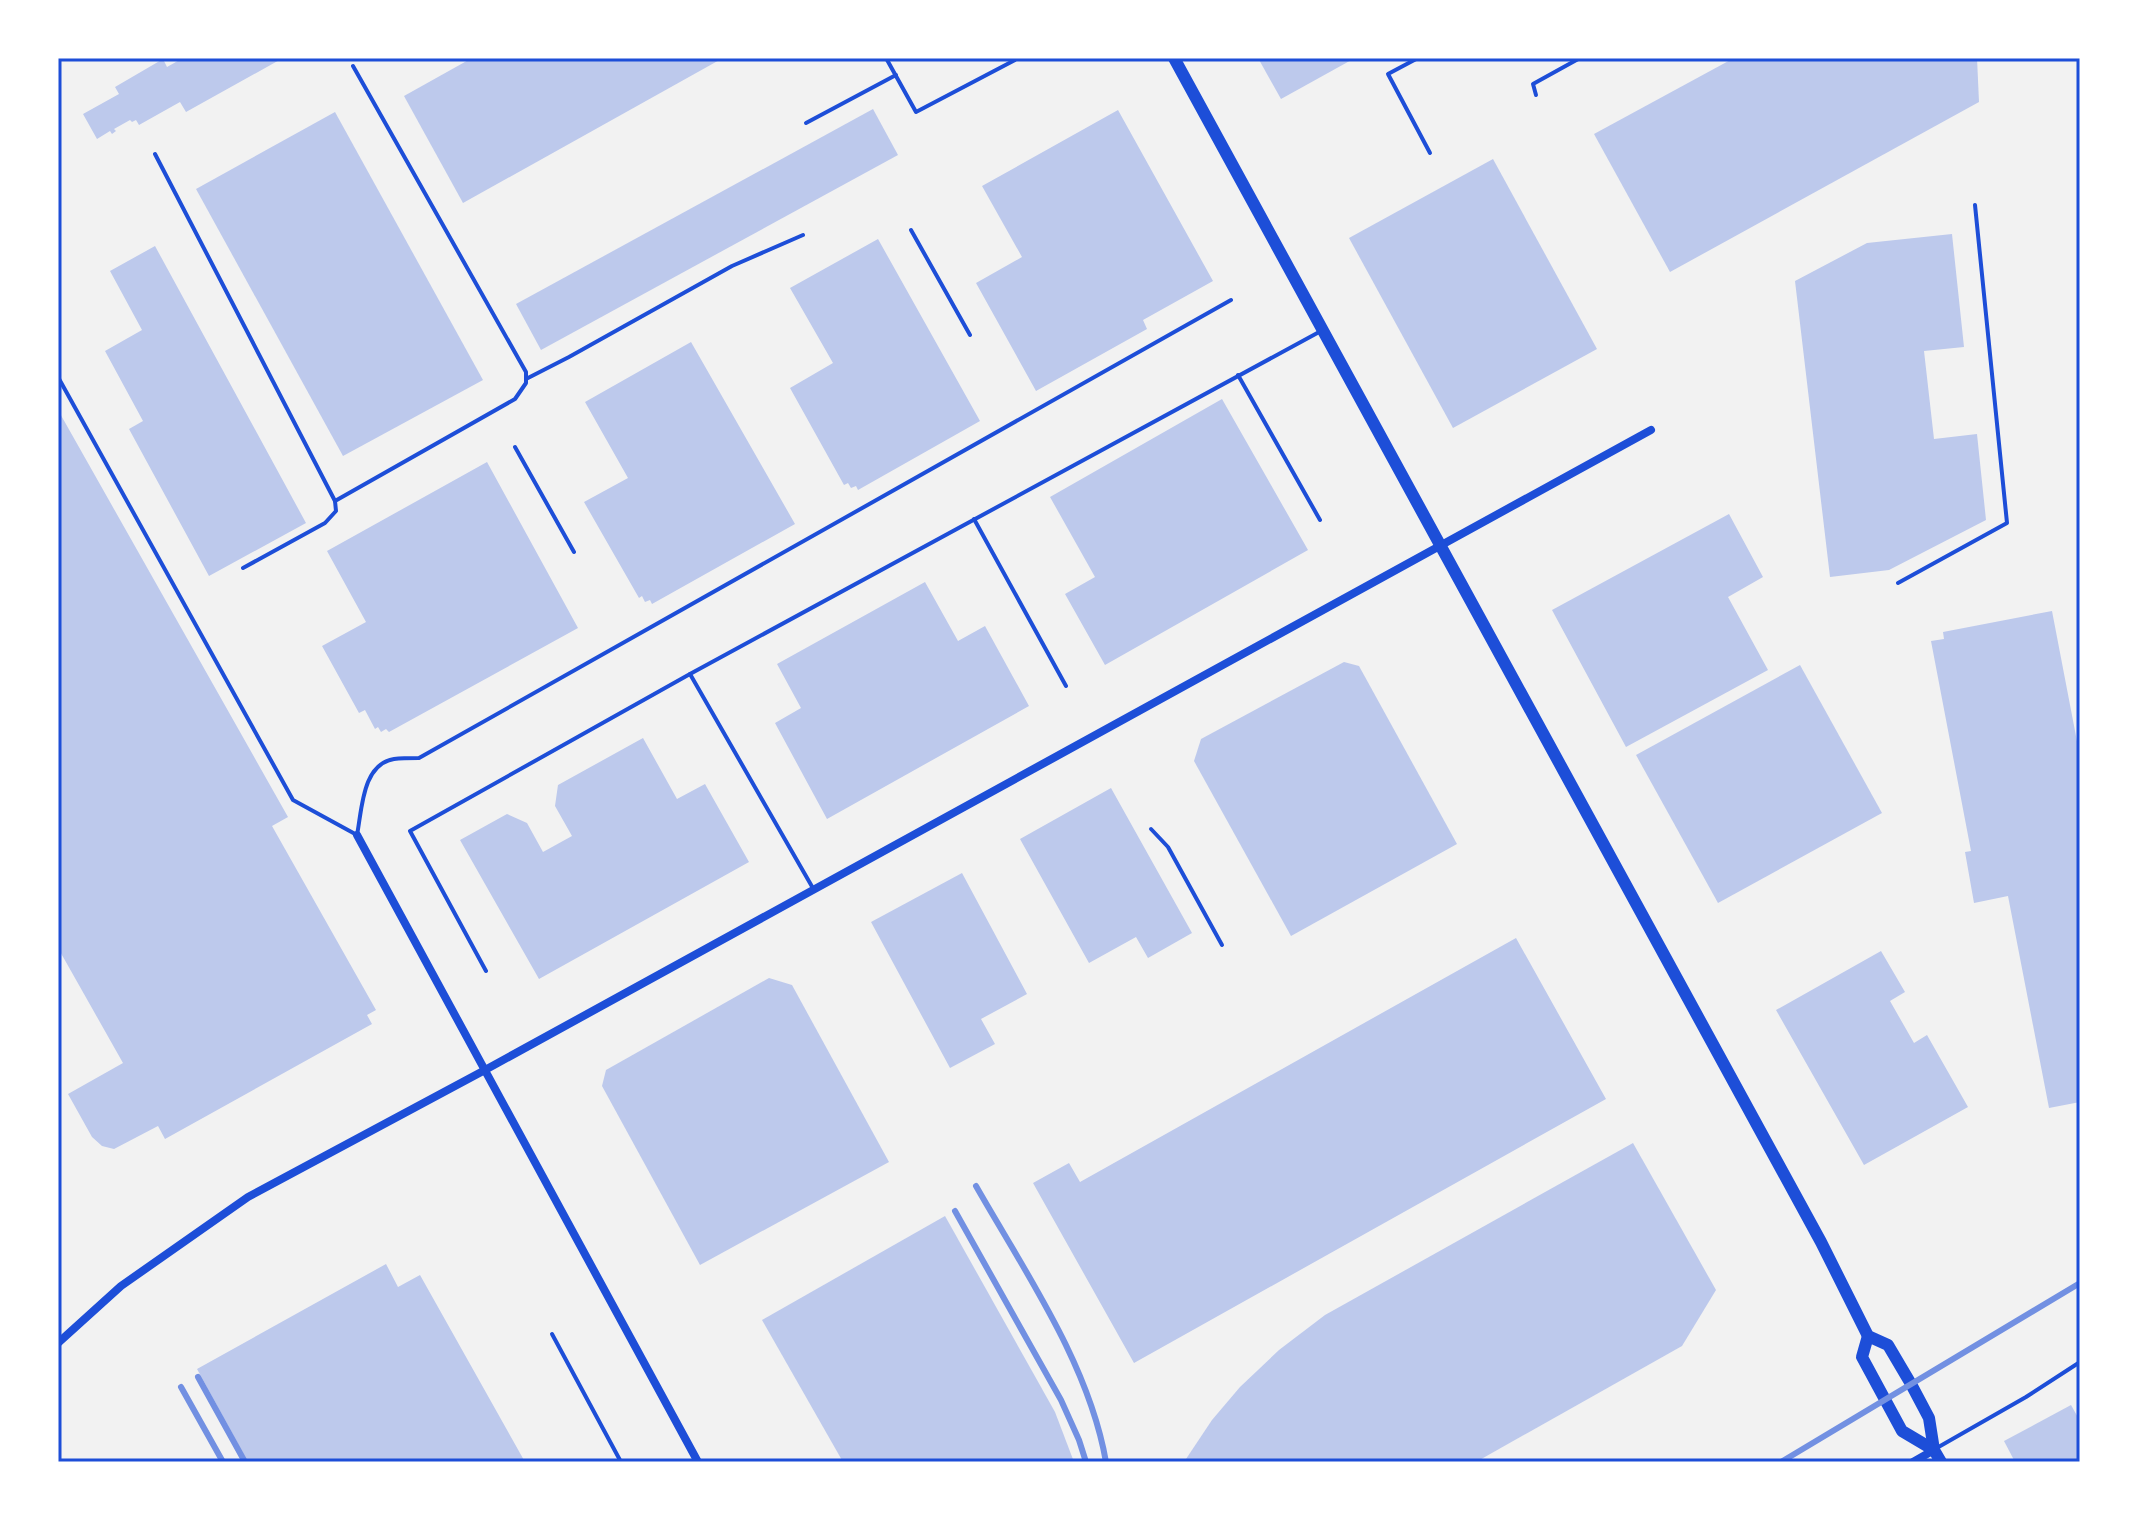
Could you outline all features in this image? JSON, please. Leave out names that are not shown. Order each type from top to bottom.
[{"type":"main road","points":[[1174,58],[1821,1242],[1868,1336],[1888,1345],[1911,1384],[1929,1418],[1934,1450],[1941,1462]]},
{"type":"main road","points":[[1868,1336],[1862,1357],[1902,1431],[1934,1450]]},
{"type":"street","points":[[58,1343],[121,1286],[248,1197],[1651,430]]},
{"type":"street","points":[[357,835],[698,1462]]},
{"type":"street","points":[[1913,1462],[1934,1450]]},
{"type":"lane","points":[[886,58],[916,112],[1015,60]]},
{"type":"lane","points":[[1418,58],[1388,74],[1430,153]]},
{"type":"lane","points":[[1536,95],[1533,84],[1580,58]]},
{"type":"lane","points":[[335,501],[515,399],[526,379],[526,372],[353,66]]},
{"type":"lane","points":[[806,123],[896,75]]},
{"type":"lane","points":[[155,154],[335,501],[336,511],[325,523],[243,568]]},
{"type":"lane","points":[[1898,583],[2007,523],[1975,205]]},
{"type":"lane","points":[[911,230],[970,335]]},
{"type":"lane","points":[[526,379],[732,266],[803,235]]},
{"type":"lane","points":[[58,377],[293,800],[357,835],[367,784],[377,766],[391,759],[419,758],[1231,300]]},
{"type":"lane","points":[[486,971],[410,831],[690,674],[1323,330]]},
{"type":"lane","points":[[1238,375],[1320,520]]},
{"type":"lane","points":[[515,447],[574,552]]},
{"type":"lane","points":[[974,519],[1066,686]]},
{"type":"lane","points":[[690,674],[814,890]]},
{"type":"lane","points":[[1151,829],[1168,847],[1222,945]]},
{"type":"lane","points":[[552,1334],[621,1462]]},
{"type":"lane","points":[[1934,1450],[2080,1362]]},
{"type":"building","points":[[183,58],[283,58],[186,112],[180,102],[139,125],[136,120],[130,120],[114,129],[116,131],[112,134],[110,131],[97,139],[83,114],[119,94],[115,87],[163,59],[167,67]]},
{"type":"building","points":[[472,58],[723,58],[463,203],[404,96]]},
{"type":"building","points":[[1258,58],[1355,58],[1281,99]]},
{"type":"building","points":[[1734,58],[1977,58],[1979,102],[1670,272],[1594,134]]},
{"type":"building","points":[[873,109],[898,155],[541,350],[516,304]]},
{"type":"building","points":[[1118,110],[1213,281],[1143,320],[1147,329],[1036,391],[976,283],[1022,257],[982,186]]},
{"type":"building","points":[[335,112],[483,380],[343,456],[196,189]]},
{"type":"building","points":[[1493,159],[1597,349],[1453,428],[1349,238]]},
{"type":"building","points":[[1952,234],[1964,347],[1924,351],[1934,439],[1977,434],[1986,520],[1889,570],[1830,577],[1795,281],[1867,243]]},
{"type":"building","points":[[878,239],[980,421],[858,490],[848,483],[844,485],[790,388],[833,363],[790,288]]},
{"type":"building","points":[[155,246],[306,523],[209,576],[129,429],[143,421],[105,351],[142,330],[110,271]]},
{"type":"building","points":[[691,342],[795,524],[652,604],[650,600],[645,602],[642,596],[639,598],[584,502],[628,478],[585,402]]},
{"type":"building","points":[[1222,399],[1308,550],[1105,665],[1065,594],[1095,577],[1050,497]]},
{"type":"building","points":[[58,410],[288,817],[272,826],[376,1010],[367,1015],[372,1024],[165,1139],[158,1126],[114,1149],[102,1146],[92,1137],[68,1094],[123,1063],[58,948]]},
{"type":"building","points":[[487,462],[578,628],[389,732],[386,729],[381,732],[378,727],[375,729],[365,710],[359,713],[322,646],[366,622],[327,551]]},
{"type":"building","points":[[1729,514],[1763,577],[1728,597],[1768,670],[1626,747],[1552,610]]},
{"type":"building","points":[[925,582],[958,641],[985,626],[1029,706],[827,819],[775,723],[801,708],[777,664]]},
{"type":"building","points":[[2052,611],[2080,757],[2080,1102],[2049,1108],[2008,896],[1974,903],[1965,852],[1971,851],[1931,641],[1944,639],[1943,632]]},
{"type":"building","points":[[1344,662],[1359,666],[1457,844],[1291,936],[1194,761],[1201,739]]},
{"type":"building","points":[[1800,665],[1882,813],[1718,903],[1636,755]]},
{"type":"building","points":[[643,738],[677,799],[705,784],[749,862],[539,979],[460,840],[507,814],[527,823],[543,852],[572,836],[555,806],[558,785]]},
{"type":"building","points":[[1111,788],[1192,933],[1148,958],[1136,937],[1089,963],[1020,839]]},
{"type":"building","points":[[962,873],[1027,994],[981,1019],[995,1044],[950,1068],[871,922]]},
{"type":"building","points":[[1516,938],[1606,1099],[1134,1363],[1033,1183],[1069,1163],[1080,1182]]},
{"type":"building","points":[[1881,951],[1905,992],[1890,1001],[1914,1043],[1927,1035],[1968,1107],[1864,1165],[1776,1010]]},
{"type":"building","points":[[769,978],[792,985],[889,1162],[700,1265],[602,1086],[606,1070]]},
{"type":"building","points":[[1633,1143],[1716,1290],[1682,1346],[1476,1462],[1184,1462],[1212,1420],[1240,1387],[1279,1350],[1325,1315]]},
{"type":"building","points":[[945,1216],[1055,1412],[1074,1462],[843,1462],[762,1320]]},
{"type":"building","points":[[386,1264],[398,1287],[420,1275],[525,1462],[248,1462],[197,1369]]},
{"type":"building","points":[[2071,1405],[2080,1421],[2080,1462],[2015,1462],[2004,1441]]},
{"type":"railway","points":[[976,1186],[1070,1354],[1098,1426],[1106,1462]]},
{"type":"railway","points":[[955,1211],[1061,1400],[1086,1462]]},
{"type":"railway","points":[[1781,1462],[2080,1283]]},
{"type":"railway","points":[[198,1377],[245,1462]]},
{"type":"railway","points":[[181,1387],[223,1462]]}]
